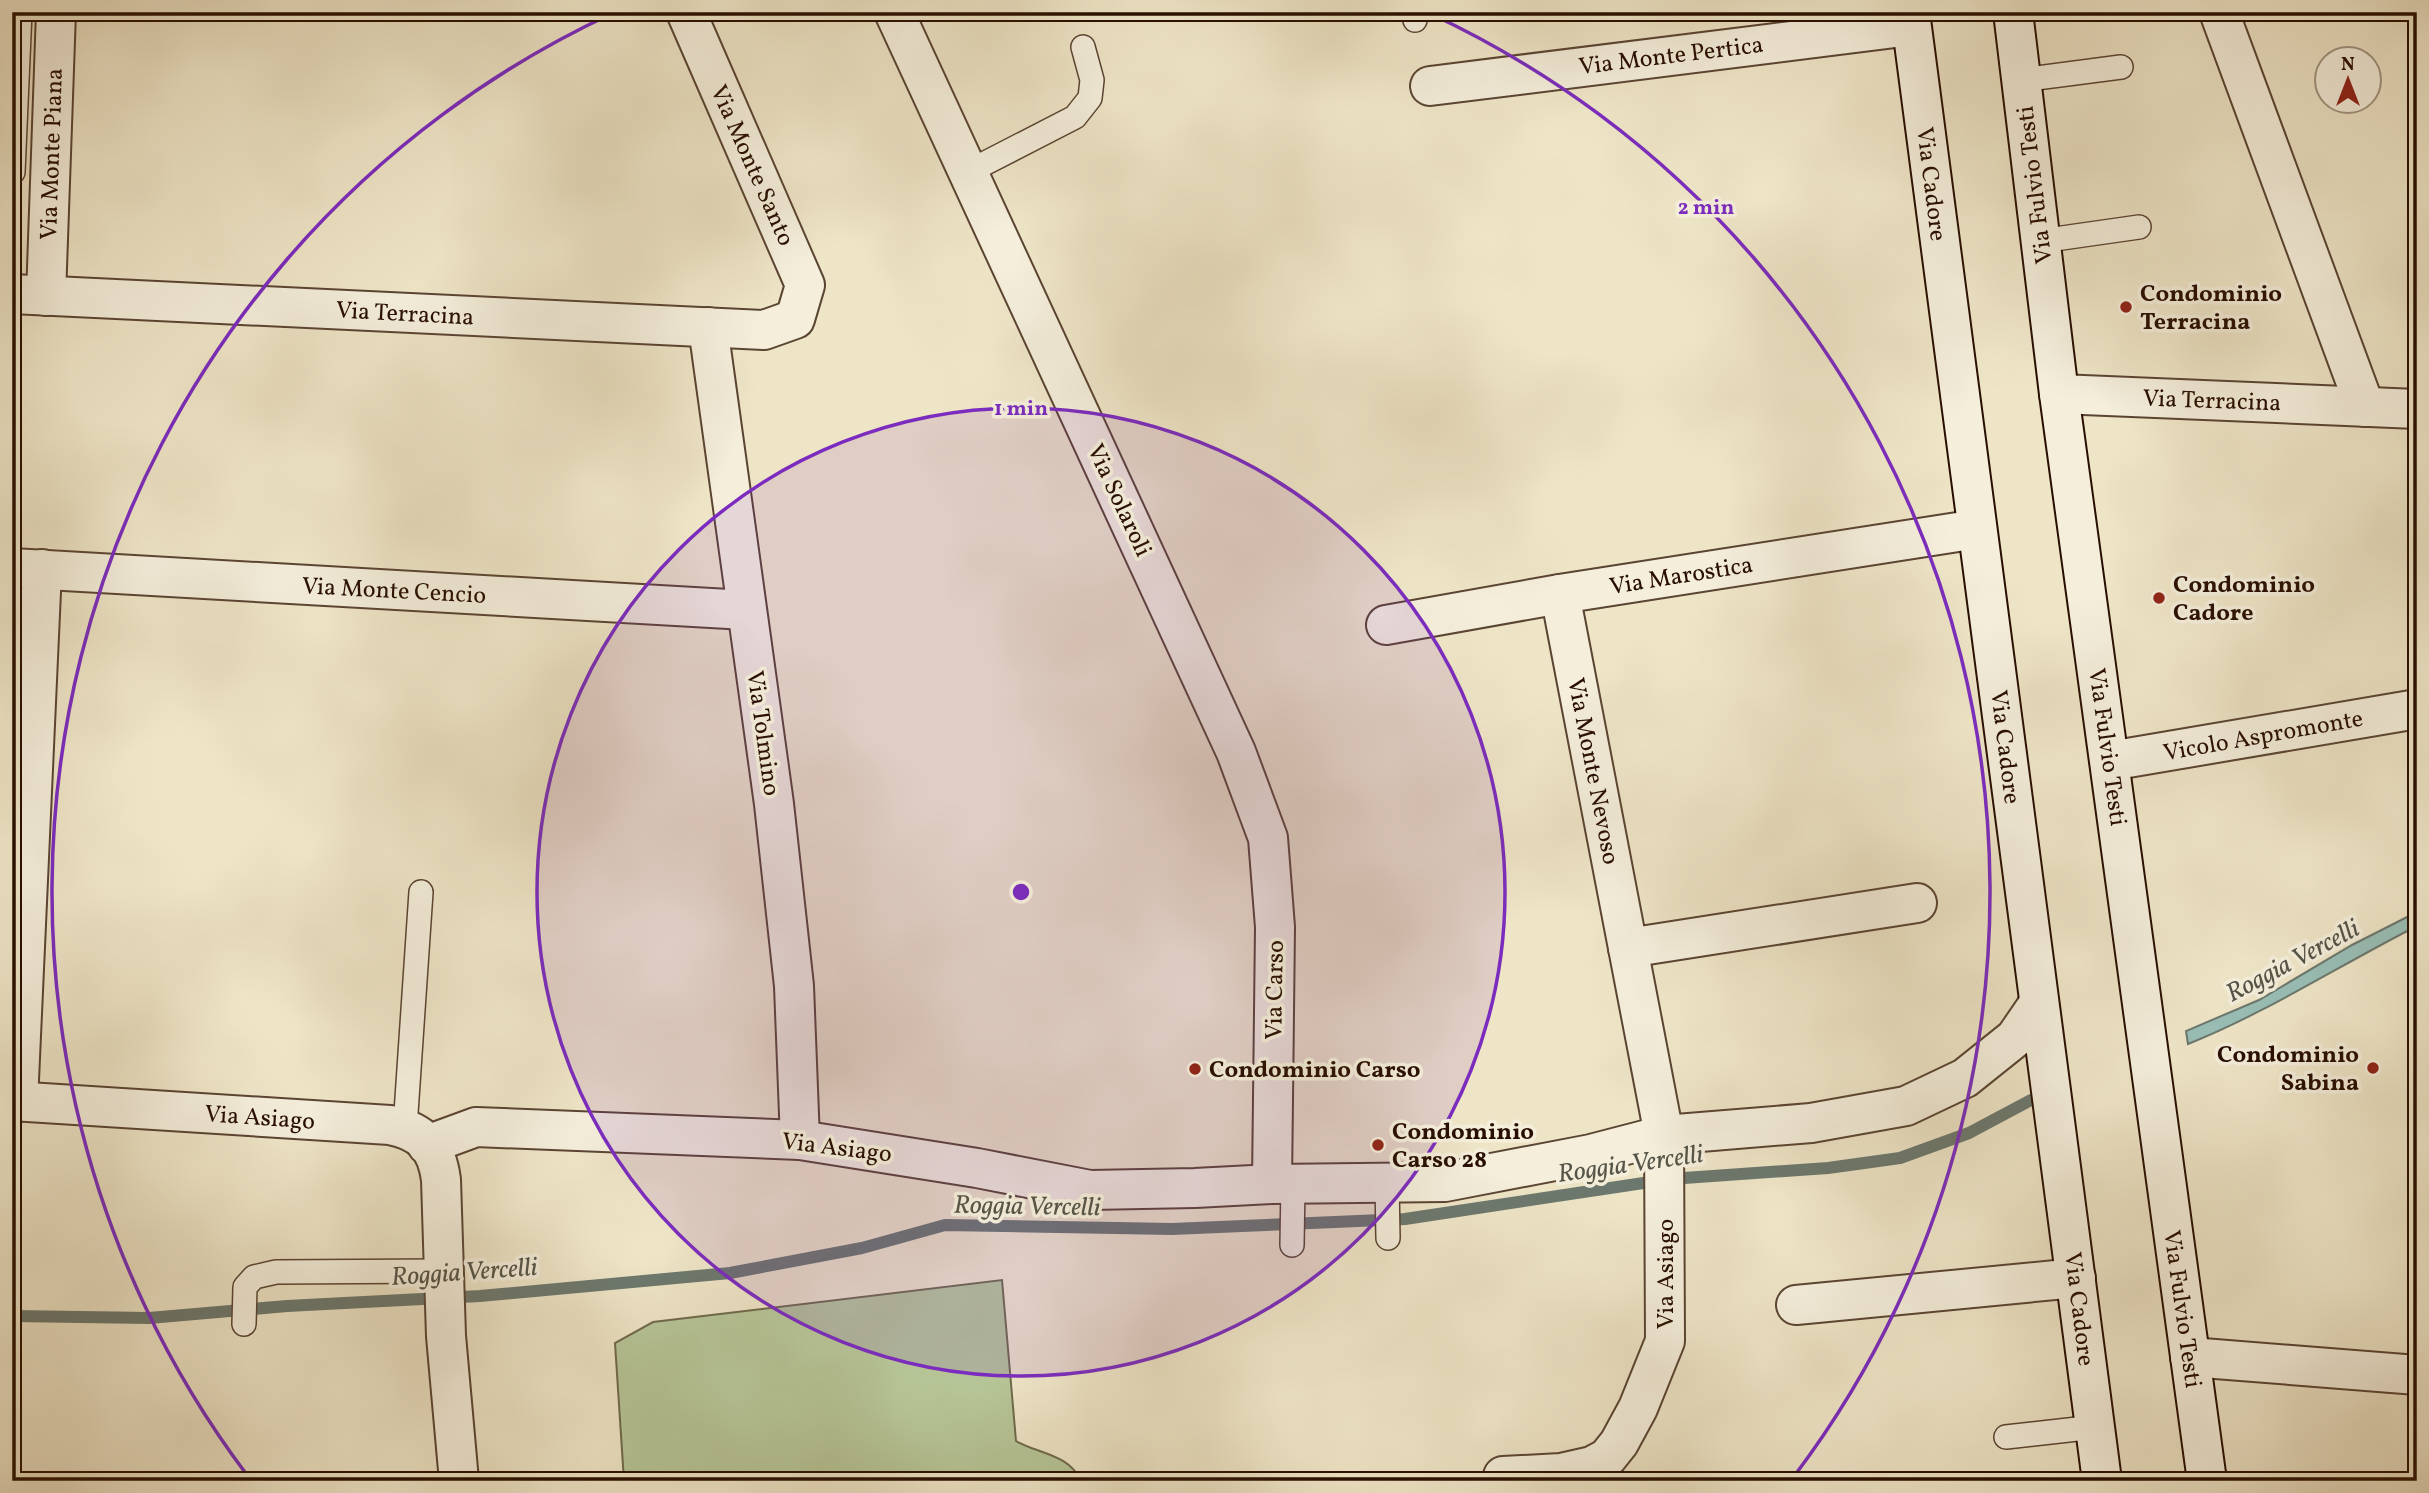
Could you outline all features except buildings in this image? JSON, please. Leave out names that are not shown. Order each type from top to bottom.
[{"type":"street","name":"Via Monte Piana","points":[[29,295],[55,12]]},
{"type":"street","name":"Via Monte Santo","points":[[685,12],[805,285],[795,319]]},
{"type":"street","name":"Via Solaroli","points":[[894,12],[1236,752],[1268,838]]},
{"type":"street","name":"Via Fulvio Testi","points":[[2013,12],[2059,394],[2207,1481]]},
{"type":"street","points":[[2219,12],[2365,407]]},
{"type":"street","name":"Via Monte Pertica","points":[[1430,86],[1910,19]]},
{"type":"street","name":"Via Cadore","points":[[1910,19],[2102,1481]]},
{"type":"street","name":"Via Terracina","points":[[29,295],[764,330],[795,319]]},
{"type":"street","name":"Via Tolmino","points":[[708,327],[774,804],[794,986],[800,1140]]},
{"type":"street","name":"Via Terracina","points":[[2059,394],[2417,409]]},
{"type":"street","name":"Via Marostica","points":[[1386,625],[1560,594],[1977,529]]},
{"type":"street","points":[[15,1101],[27,569]]},
{"type":"street","name":"Via Monte Cencio","points":[[27,569],[746,610]]},
{"type":"street","name":"Via Monte Nevoso","points":[[1560,594],[1628,948],[1664,1166]]},
{"type":"street","name":"Vicolo Aspromonte","points":[[2110,761],[2417,709]]},
{"type":"street","name":"Via Carso","points":[[1268,838],[1275,927],[1286,1192]]},
{"type":"street","points":[[1628,948],[1917,903]]},
{"type":"street","name":"Via Asiago","points":[[15,1101],[416,1136],[476,1126],[800,1140],[977,1168],[1090,1190],[1195,1188],[1387,1194],[1591,1154],[1664,1166],[1811,1123],[1906,1106],[1965,1078],[2015,1038],[2039,1003]]},
{"type":"street","points":[[416,1136],[439,1161],[446,1336],[459,1481]]},
{"type":"street","name":"Via Asiago","points":[[1503,1476],[1562,1473],[1592,1466],[1606,1458],[1619,1443],[1656,1370],[1665,1341],[1664,1166]]},
{"type":"street","points":[[1796,1305],[2076,1278]]},
{"type":"street","points":[[2190,1357],[2417,1375]]},
{"type":"lane","points":[[13,172],[20,12]]},
{"type":"lane","points":[[968,172],[1075,117],[1090,98],[1091,79],[1083,47]]},
{"type":"lane","points":[[2021,79],[2121,67]]},
{"type":"lane","points":[[2041,241],[2139,227]]},
{"type":"lane","points":[[416,1136],[421,892]]},
{"type":"lane","points":[[1286,1192],[1292,1241]]},
{"type":"lane","points":[[1387,1194],[1388,1234]]},
{"type":"lane","points":[[244,1324],[245,1287],[254,1277],[275,1272],[443,1278]]},
{"type":"lane","points":[[2006,1437],[2095,1427]]},
{"type":"green space","points":[[1002,1280],[1016,1441],[1061,1460],[1076,1472],[1081,1481],[624,1481],[615,1343],[653,1322]]},
{"type":"water","points":[[2417,912],[2417,926],[2275,1003],[2188,1044],[2186,1031],[2259,1000],[2352,945]]},
{"type":"waterway","name":"Roggia Vercelli","points":[[12,1316],[149,1318],[287,1306],[480,1296],[730,1273],[862,1248],[945,1225],[1172,1229],[1405,1219],[1670,1179],[1828,1168],[1900,1158],[1969,1133],[2031,1100]]},
{"type":"place","name":"Condominio Terracina","points":[[2126,307]]},
{"type":"place","name":"Condominio Cadore","points":[[2159,598]]},
{"type":"place","name":"Condominio Sabina","points":[[2373,1068]]},
{"type":"place","name":"Condominio Carso","points":[[1195,1069]]},
{"type":"place","name":"Condominio Carso 28","points":[[1378,1145]]}]
